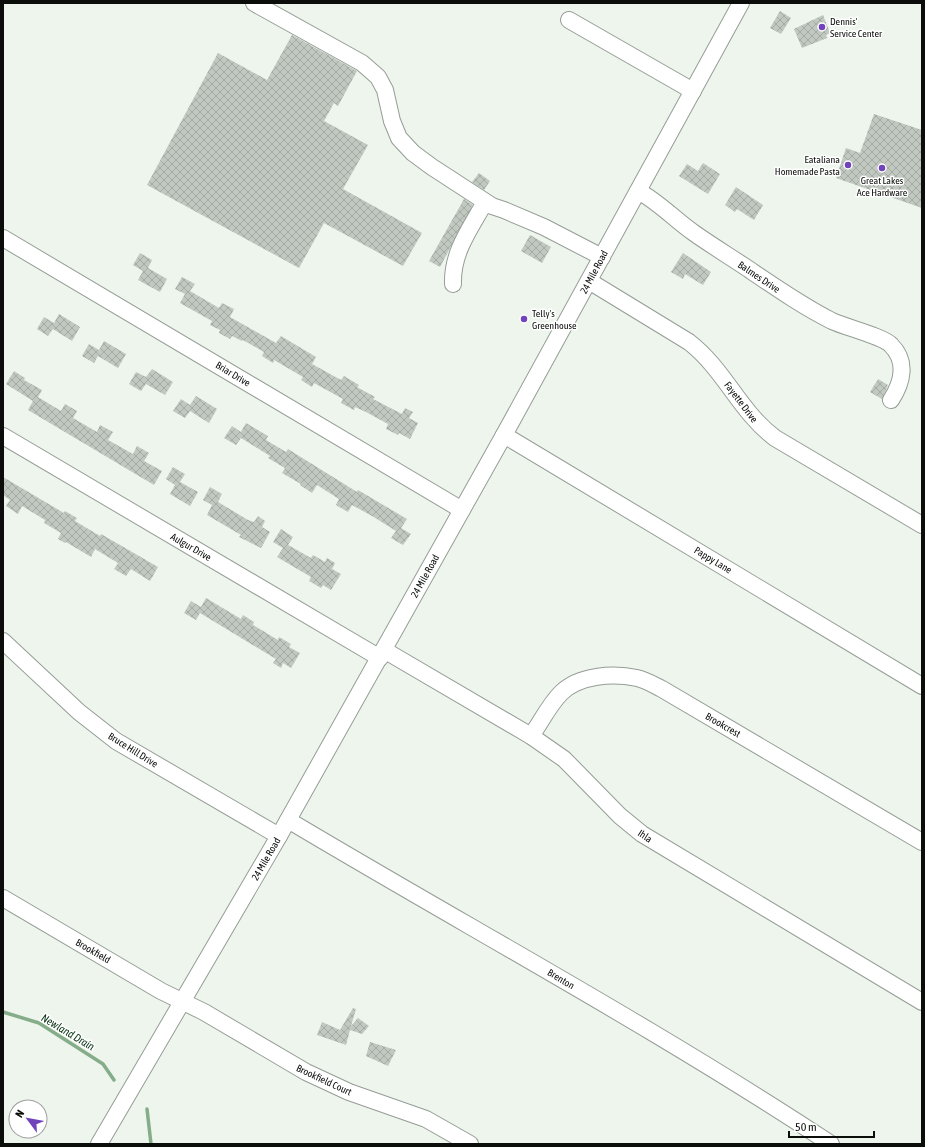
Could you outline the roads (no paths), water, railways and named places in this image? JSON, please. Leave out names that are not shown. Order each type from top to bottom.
[{"type":"street","points":[[254,3],[362,63],[378,77],[385,90],[392,121],[399,138],[413,153],[485,202],[550,230],[602,257]]},
{"type":"street","name":"24 Mile Road","points":[[99,1144],[184,1002],[382,654],[741,3]]},
{"type":"street","points":[[569,20],[693,91]]},
{"type":"street","name":"Balmes Drive","points":[[638,191],[693,232],[791,298],[840,325],[882,339],[891,344],[899,355],[902,366],[902,378],[891,400]]},
{"type":"street","points":[[453,284],[453,269],[457,253],[485,202]]},
{"type":"street","name":"Briar Drive","points":[[3,238],[462,510]]},
{"type":"street","name":"Fayette Drive","points":[[589,281],[689,342],[701,351],[714,365],[754,420],[775,438],[922,525]]},
{"type":"street","name":"Pappy Lane","points":[[504,435],[922,686]]},
{"type":"street","name":"Aulgur Drive","points":[[3,436],[382,654]]},
{"type":"street","name":"Bruce Hill Drive","points":[[3,641],[80,712],[116,741],[279,836]]},
{"type":"street","name":"Ihla","points":[[382,654],[532,736],[564,759],[620,816],[642,834],[922,1002]]},
{"type":"street","name":"Brookcrest","points":[[532,736],[555,701],[570,686],[586,680],[604,676],[636,678],[662,689],[922,842]]},
{"type":"street","name":"Brenton","points":[[288,820],[533,962],[740,1085],[831,1144]]},
{"type":"street","name":"Brookfield","points":[[3,898],[161,991],[184,1002]]},
{"type":"street","name":"Brookfield Court","points":[[184,1002],[204,1012],[306,1072],[362,1097],[421,1117],[470,1144]]},
{"type":"waterway","name":"Newland Drain","points":[[3,1012],[39,1023],[103,1064],[114,1080]]},
{"type":"waterway","name":"Newland Drain","points":[[147,1109],[151,1144]]},
{"type":"place","name":"Dennis' Service Center","points":[[822,27]]},
{"type":"place","name":"Eataliana Homemade Pasta","points":[[848,165]]},
{"type":"place","name":"Great Lakes Ace Hardware","points":[[882,168]]},
{"type":"place","name":"Telly's Greenhouse","points":[[524,319]]}]
